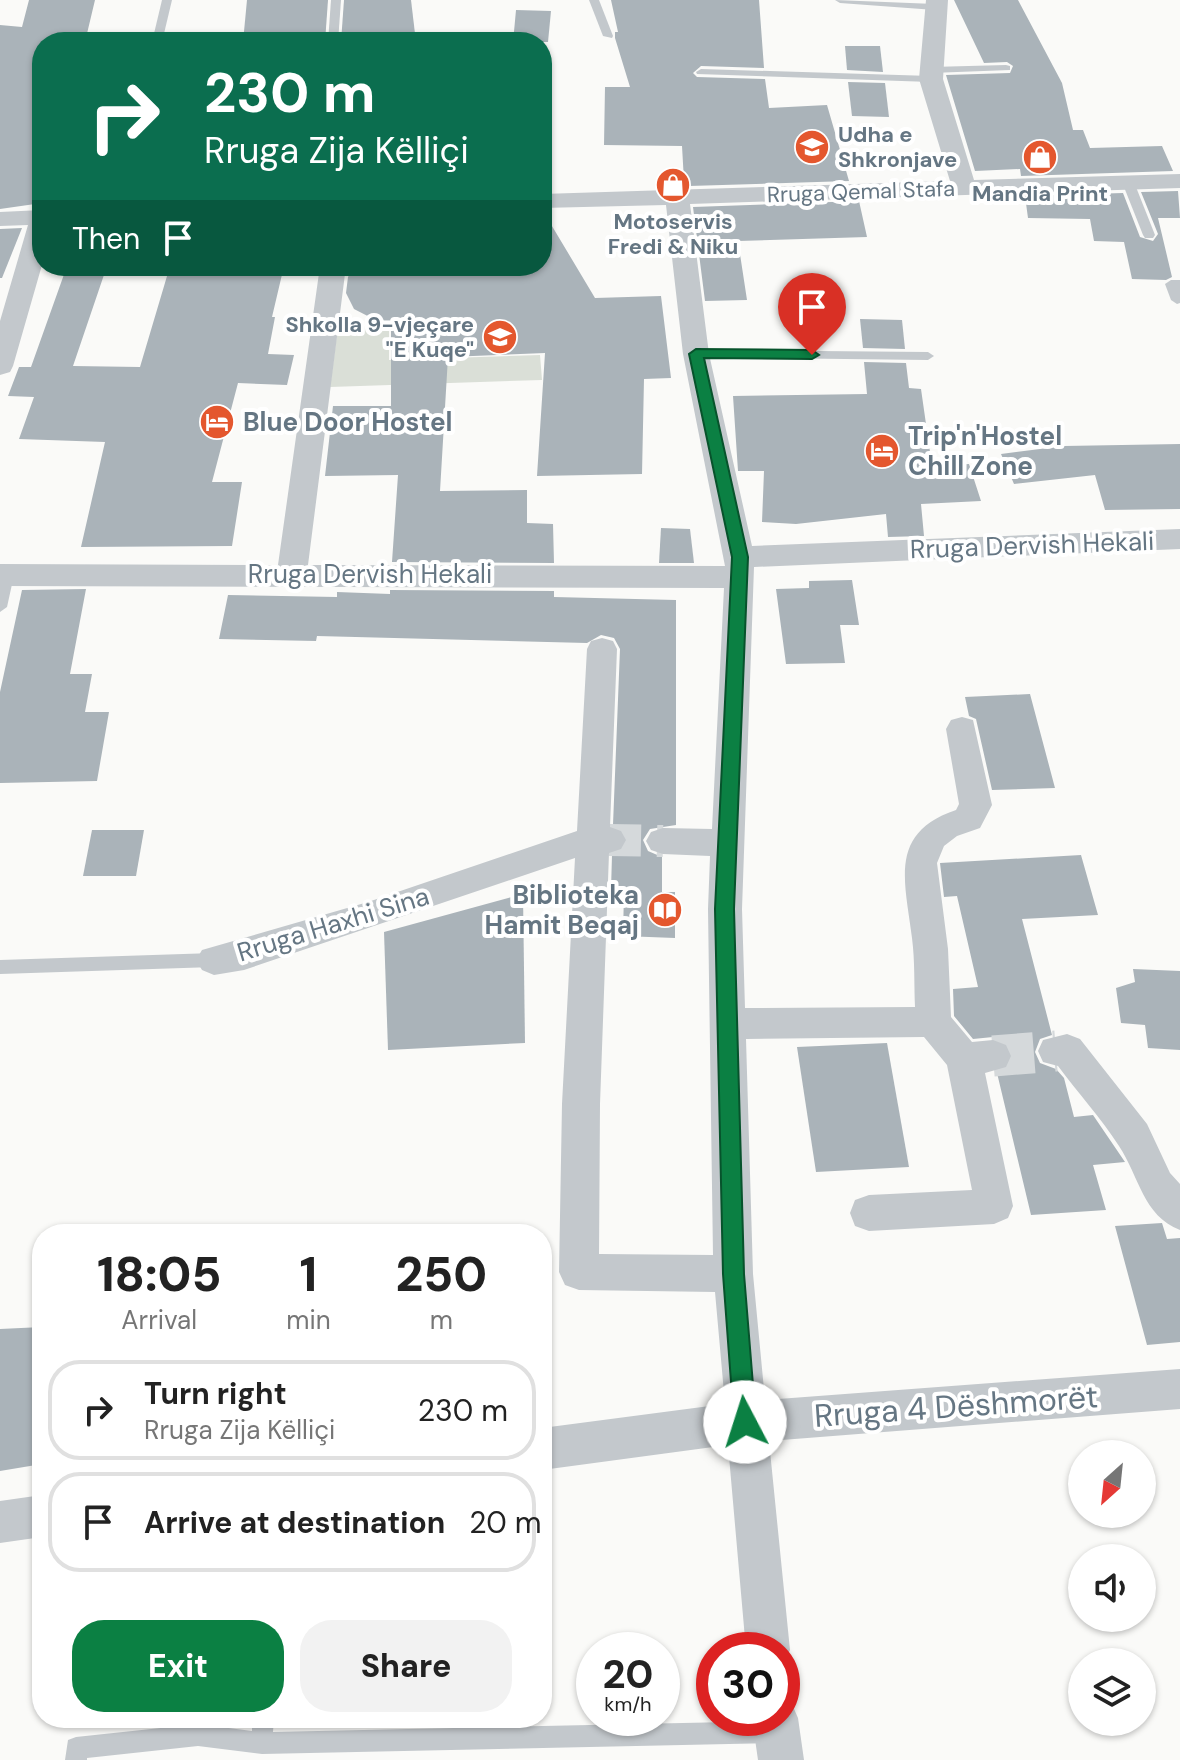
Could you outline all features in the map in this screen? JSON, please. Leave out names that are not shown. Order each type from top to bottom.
[{"type":"street","points":[[936,4],[931,74],[964,188]]},
{"type":"street","name":"Rruga Qemal Stafa","points":[[552,201],[1180,181]]},
{"type":"street","points":[[677,197],[696,354],[740,567],[725,909],[733,1274],[766,1632]]},
{"type":"street","points":[[0,219],[32,219]]},
{"type":"street","points":[[0,366],[32,254]]},
{"type":"street","points":[[292,573],[332,276]]},
{"type":"street","name":"Rruga Dervish Hekali","points":[[3,575],[740,567],[1180,539]]},
{"type":"street","points":[[602,649],[600,839],[579,1272],[733,1274]]},
{"type":"street","points":[[933,1022],[931,949],[920,863],[931,838],[945,827],[968,819],[976,805],[962,729]]},
{"type":"street","name":"Rruga Haxhi Sina","points":[[214,960],[244,955],[369,916],[600,839]]},
{"type":"street","points":[[663,841],[728,843]]},
{"type":"street","points":[[729,1024],[933,1022],[978,1057],[994,1206],[869,1213]]},
{"type":"street","points":[[1056,1051],[1067,1050],[1134,1136],[1157,1185],[1180,1212]]},
{"type":"street","name":"Rruga 4 Dëshmorët","points":[[552,1448],[745,1422],[1180,1389]]},
{"type":"street","points":[[0,1522],[32,1517]]},
{"type":"lane","points":[[159,32],[167,0]]},
{"type":"lane","points":[[334,32],[336,0]]},
{"type":"lane","points":[[594,0],[608,36]]},
{"type":"lane","points":[[840,0],[936,4]]},
{"type":"lane","points":[[701,72],[931,74],[1006,68]]},
{"type":"lane","points":[[1128,182],[1149,235]]},
{"type":"lane","points":[[1177,300],[1171,284],[1180,284]]},
{"type":"lane","points":[[696,354],[928,356]]},
{"type":"lane","points":[[0,607],[3,575]]},
{"type":"lane","name":"Rruga Haxhi Sina","points":[[0,967],[214,960]]},
{"type":"lane","points":[[262,1743],[263,1728]]},
{"type":"lane","points":[[76,1760],[76,1748],[198,1735],[262,1743],[778,1737]]},
{"type":"shaded area","points":[[389,326],[389,360],[540,355],[542,380],[330,387],[338,327]]},
{"type":"building","points":[[29,0],[95,0],[87,32],[32,32],[32,204],[0,209],[0,25],[22,27]]},
{"type":"building","points":[[247,0],[328,0],[326,32],[244,32]]},
{"type":"building","points":[[344,0],[411,0],[415,32],[342,32]]},
{"type":"building","points":[[611,0],[759,0],[764,68],[701,66],[693,73],[697,77],[765,79],[769,108],[827,105],[849,181],[689,186],[688,181],[684,181],[682,146],[604,145],[605,87],[630,87],[615,38],[615,32],[618,32]]},
{"type":"building","points":[[954,0],[1018,0],[1062,83],[1073,130],[1083,130],[1090,148],[1162,146],[1173,171],[1021,176],[1020,169],[975,171],[946,75],[1010,73],[1013,66],[1007,62],[984,63]]},
{"type":"building","points":[[516,10],[551,11],[549,32],[514,32]]},
{"type":"building","points":[[845,46],[880,46],[883,72],[847,70]]},
{"type":"building","points":[[848,82],[885,83],[889,117],[852,116]]},
{"type":"building","points":[[1178,191],[1180,218],[1158,218],[1172,277],[1166,280],[1132,279],[1124,242],[1094,241],[1090,219],[1028,218],[1025,196],[1123,193],[1140,237],[1153,241],[1158,234],[1141,192]]},
{"type":"building","points":[[859,201],[867,237],[738,241],[747,300],[705,301],[693,207]]},
{"type":"building","points":[[552,226],[595,298],[661,296],[671,378],[644,379],[642,474],[537,476],[545,353],[448,357],[440,491],[527,490],[527,523],[553,524],[554,563],[392,562],[398,475],[325,476],[333,406],[391,406],[391,328],[354,309],[346,293],[348,277],[552,276]]},
{"type":"building","points":[[22,228],[2,278],[0,278],[0,229]]},
{"type":"building","points":[[63,276],[104,276],[73,366],[140,367],[167,276],[282,276],[272,317],[275,317],[268,354],[294,355],[287,385],[238,383],[212,482],[242,482],[232,546],[81,547],[105,442],[19,439],[34,397],[8,396],[19,367],[31,367]]},
{"type":"building","points":[[860,319],[902,320],[905,349],[863,348]]},
{"type":"building","points":[[864,362],[906,363],[909,388],[921,389],[932,466],[969,464],[981,501],[921,504],[924,536],[888,537],[886,514],[796,524],[762,522],[764,471],[738,471],[733,396],[867,394]]},
{"type":"building","points":[[1180,444],[1180,509],[1105,510],[1095,475],[1014,484],[1001,454],[1064,446]]},
{"type":"building","points":[[661,528],[690,529],[694,563],[659,563]]},
{"type":"building","points":[[852,580],[859,625],[840,625],[845,663],[786,664],[776,589],[809,588],[809,581]]},
{"type":"building","points":[[86,589],[70,674],[92,674],[85,712],[109,712],[97,781],[0,783],[0,692],[22,590]]},
{"type":"building","points":[[390,590],[554,591],[554,597],[676,600],[676,825],[650,829],[643,840],[648,851],[662,857],[662,892],[675,892],[675,938],[623,936],[624,891],[611,890],[612,855],[624,850],[629,841],[624,830],[613,825],[620,649],[614,638],[601,635],[587,643],[317,636],[316,641],[219,639],[228,595],[337,597],[337,592],[390,594]]},
{"type":"building","points":[[1030,694],[1055,788],[992,790],[976,719],[969,716],[965,697]]},
{"type":"building","points":[[92,830],[144,830],[136,876],[83,876]]},
{"type":"building","points":[[1081,855],[1098,915],[1022,919],[1052,1035],[1040,1039],[1035,1052],[1040,1063],[1056,1069],[1064,1078],[1074,1117],[1093,1115],[1125,1162],[1093,1165],[1106,1210],[1031,1215],[997,1073],[1009,1068],[1014,1055],[1007,1042],[993,1037],[973,1039],[954,1016],[953,989],[978,987],[957,896],[944,897],[940,863]]},
{"type":"building","points":[[523,894],[525,1043],[388,1050],[384,932]]},
{"type":"building","points":[[1133,969],[1180,971],[1180,1050],[1148,1048],[1145,1025],[1121,1023],[1116,988],[1135,982]]},
{"type":"building","points":[[887,1043],[909,1167],[816,1172],[797,1047]]},
{"type":"building","points":[[1162,1223],[1167,1239],[1180,1238],[1180,1342],[1147,1345],[1115,1226]]},
{"type":"building","points":[[32,1327],[32,1466],[0,1471],[0,1329]]},
{"type":"tunnel","points":[[609,840],[663,841]]},
{"type":"tunnel","points":[[993,1056],[1056,1051]]},
{"type":"place","name":"Udha e Shkronjave","points":[[812,147]]},
{"type":"place","name":"Mandia Print","points":[[1040,157]]},
{"type":"place","name":"Motoservis Fredi & Niku","points":[[673,185]]},
{"type":"place","name":"Shkolla 9-vjeçare \"E Kuqe\"","points":[[500,337]]},
{"type":"place","name":"Blue Door Hostel","points":[[217,422]]},
{"type":"place","name":"Trip'n'Hostel Chill Zone","points":[[882,451]]},
{"type":"place","name":"Biblioteka Hamit Beqaj","points":[[665,910]]},
{"type":"route","points":[[745,1422],[733,1274],[725,909],[740,557],[696,354],[812,355]]}]
